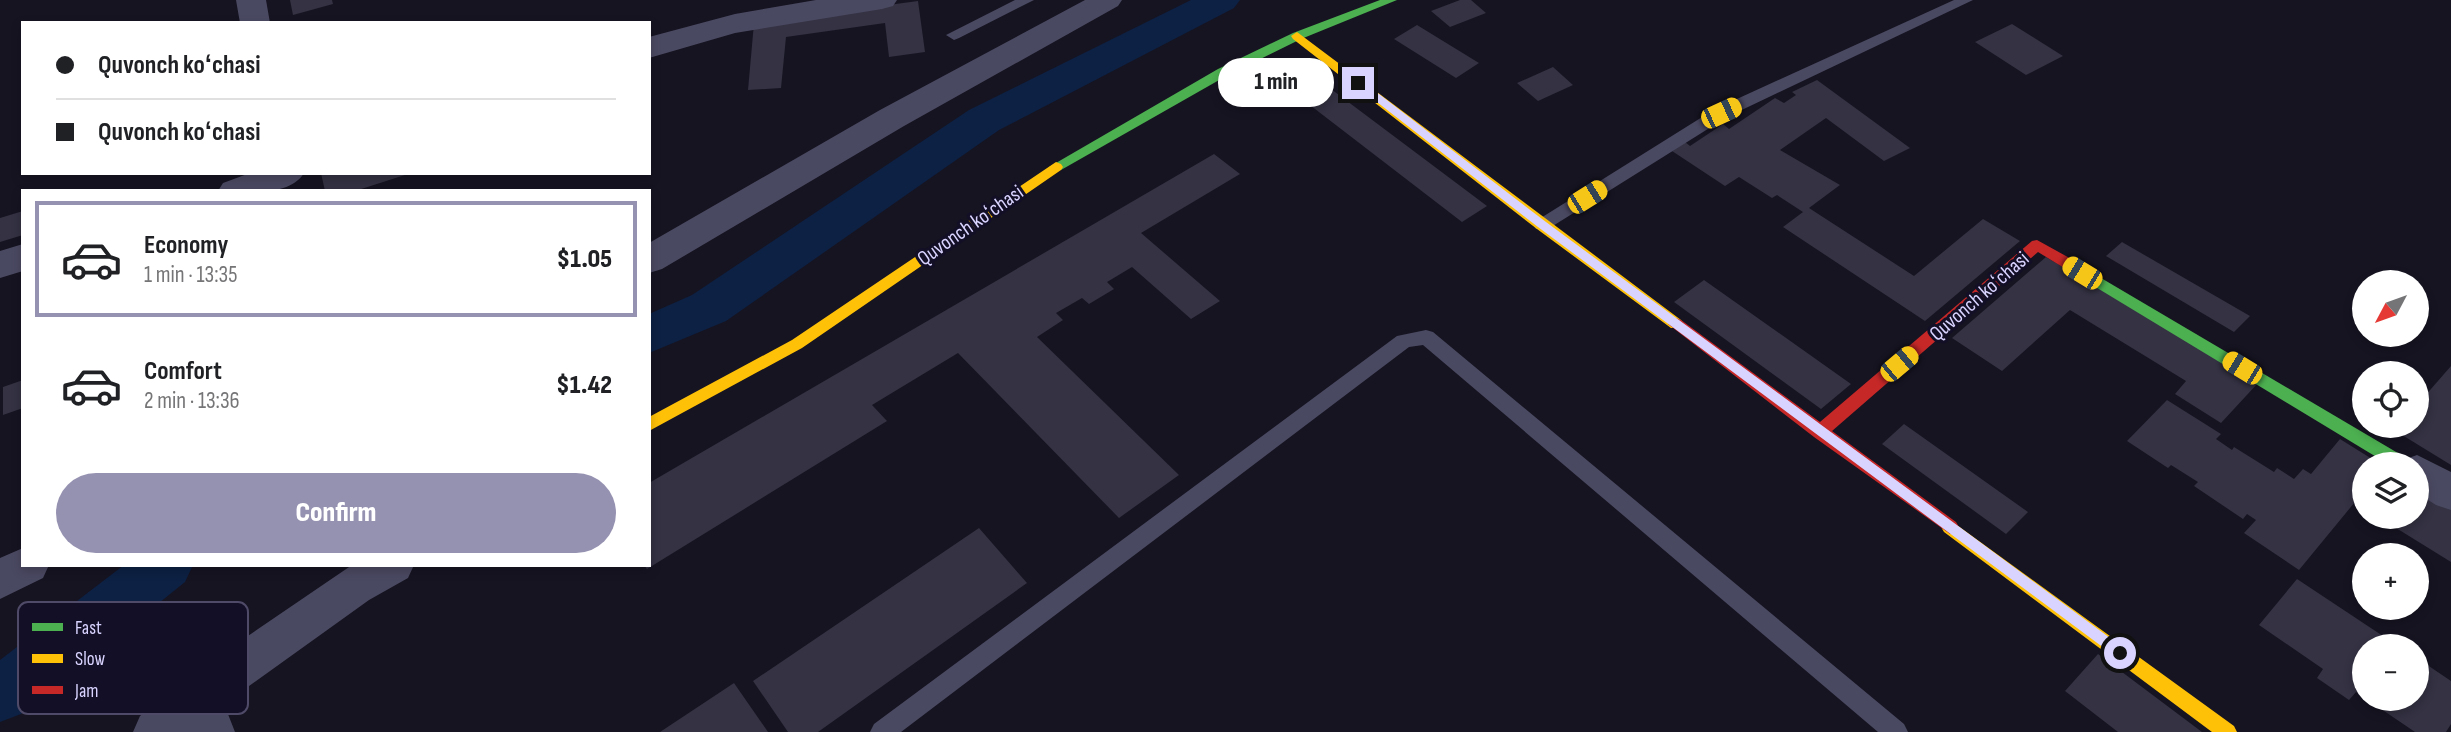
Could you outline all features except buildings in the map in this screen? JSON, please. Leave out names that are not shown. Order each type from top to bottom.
[{"type":"street","points":[[251,0],[255,21]]},
{"type":"street","points":[[651,47],[679,37],[753,19],[882,0]]},
{"type":"street","points":[[651,259],[880,125],[1107,0]]},
{"type":"street","name":"Quvonch koʻchasi","points":[[651,424],[797,344],[1041,176],[1223,72],[1297,36],[1391,0]]},
{"type":"street","points":[[1297,36],[1542,225],[2227,732]]},
{"type":"street","points":[[241,189],[285,175]]},
{"type":"street","name":"Quvonch koʻchasi","points":[[1820,432],[2037,245],[2382,452]]},
{"type":"street","points":[[0,265],[21,258]]},
{"type":"street","points":[[2429,479],[2451,493]]},
{"type":"street","points":[[0,580],[24,567]]},
{"type":"street","points":[[248,676],[354,586],[389,567]]},
{"type":"street","points":[[157,732],[204,714]]},
{"type":"lane","points":[[954,35],[1027,0]]},
{"type":"lane","points":[[1542,225],[1721,113],[1966,0]]},
{"type":"lane","points":[[882,732],[1405,341],[1426,337],[1896,732]]},
{"type":"waterway","points":[[651,334],[709,308],[984,120],[1221,0]]},
{"type":"waterway","points":[[119,602],[163,567]]},
{"type":"waterway","points":[[0,695],[18,681]]},
{"type":"traffic: fast","points":[[1056,167],[1223,72],[1297,36],[1391,0]]},
{"type":"traffic: fast","points":[[2079,270],[2382,452]]},
{"type":"traffic: slow","points":[[1297,36],[1542,225],[1676,324]]},
{"type":"traffic: slow","points":[[651,424],[797,344],[1056,167]]},
{"type":"traffic: slow","points":[[1950,527],[2227,732]]},
{"type":"traffic: jam","points":[[1820,432],[2037,245],[2079,270]]},
{"type":"traffic: jam","points":[[1676,324],[1950,527]]},
{"type":"route","points":[[1358,83],[1542,225],[2120,653]]}]
